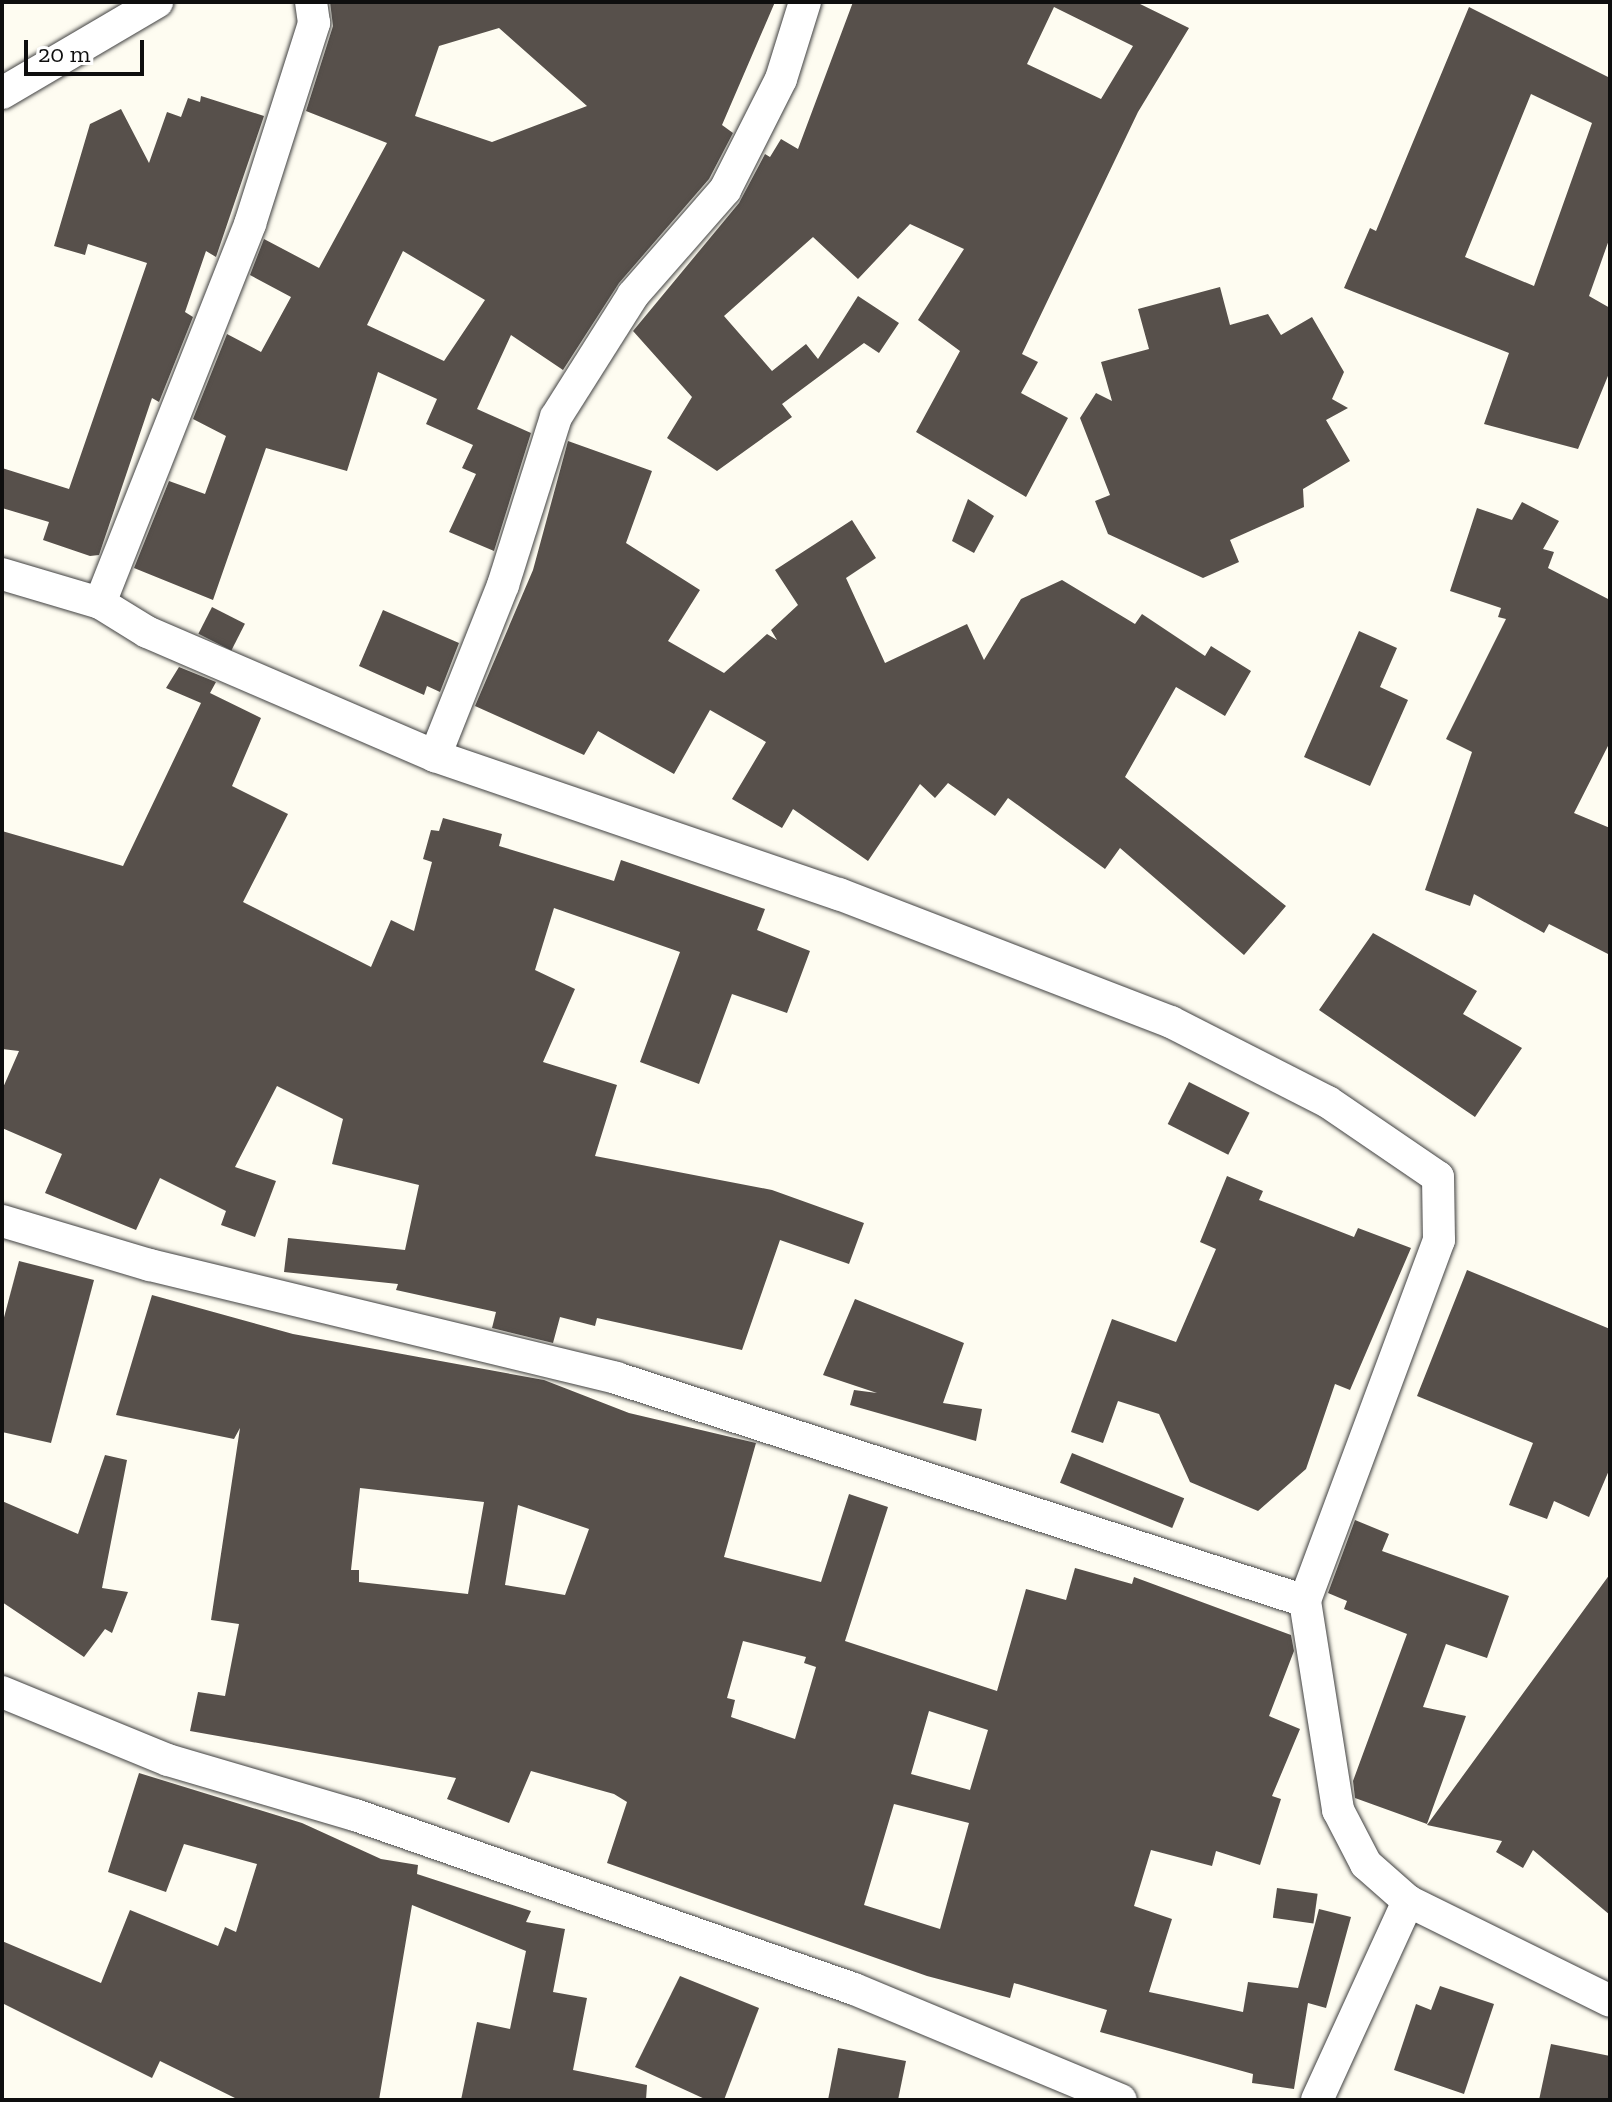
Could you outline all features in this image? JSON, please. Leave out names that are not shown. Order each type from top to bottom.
[{"type":"street","points":[[2,93],[157,2]]},
{"type":"street","points":[[100,603],[250,224],[314,23],[311,2]]},
{"type":"street","points":[[435,756],[503,585],[556,417],[633,295],[725,190],[781,79],[805,2]]},
{"type":"street","points":[[2,574],[100,603],[147,632],[435,756],[839,894],[1171,1022],[1328,1102],[1438,1177],[1439,1240],[1305,1601],[1338,1810],[1366,1864],[1408,1901],[1610,2001]]},
{"type":"street","points":[[2,1221],[165,1269],[616,1378],[1305,1601]]},
{"type":"street","points":[[2,1692],[168,1760],[355,1815],[854,1989],[1121,2100]]},
{"type":"street","points":[[1317,2100],[1408,1901]]},
{"type":"building","points":[[330,2],[775,2],[722,125],[733,133],[709,179],[619,283],[563,370],[511,335],[477,409],[531,433],[494,551],[449,532],[476,474],[462,468],[473,445],[426,424],[437,399],[378,372],[347,471],[266,448],[213,600],[134,568],[169,481],[205,494],[226,436],[193,419],[227,334],[261,352],[291,297],[250,275],[264,239],[319,268],[387,143],[306,111],[333,26]],"holes":[[[499,28],[587,106],[492,142],[415,116],[439,46]],[[403,251],[485,300],[444,361],[367,325]]]},
{"type":"building","points":[[853,2],[1136,2],[1189,28],[1138,112],[1022,354],[1038,362],[1021,393],[1068,418],[1026,497],[916,432],[960,351],[918,320],[964,249],[910,224],[858,279],[813,237],[724,316],[772,371],[806,344],[818,359],[858,296],[899,323],[879,353],[864,343],[782,404],[792,417],[717,471],[667,438],[692,397],[633,331],[739,203],[765,154],[770,157],[781,139],[798,149]],"holes":[[[1054,7],[1133,46],[1101,99],[1027,64]]]},
{"type":"building","points":[[1469,7],[1610,78],[1610,237],[1589,296],[1610,308],[1610,371],[1578,449],[1484,424],[1509,353],[1344,288],[1370,228],[1376,231]],"holes":[[[1531,94],[1592,123],[1534,286],[1465,257]]]},
{"type":"building","points":[[201,96],[264,116],[216,257],[206,251],[185,312],[193,317],[159,402],[152,398],[99,555],[90,556],[43,540],[49,522],[2,508],[2,468],[69,489],[147,263],[88,244],[85,255],[54,246],[90,124],[121,109],[149,163],[167,112],[181,117],[188,98],[200,102]]},
{"type":"building","points":[[1220,287],[1230,325],[1268,314],[1281,335],[1312,317],[1344,372],[1332,399],[1348,408],[1326,420],[1350,461],[1303,489],[1304,507],[1230,540],[1239,562],[1203,578],[1108,534],[1095,501],[1110,495],[1080,418],[1096,393],[1112,401],[1101,362],[1149,349],[1138,309]]},
{"type":"building","points":[[568,441],[652,471],[626,543],[700,590],[668,641],[724,673],[767,634],[777,640],[771,630],[798,605],[775,570],[852,520],[876,558],[846,578],[885,663],[967,624],[984,660],[1021,599],[1062,580],[1135,624],[1142,614],[1205,656],[1211,646],[1251,671],[1225,716],[1176,687],[1125,777],[1286,906],[1244,955],[1120,848],[1105,869],[1008,798],[995,816],[948,783],[935,798],[920,784],[868,861],[793,809],[782,828],[732,799],[766,742],[710,710],[674,774],[598,731],[584,755],[475,706],[533,570]]},
{"type":"building","points":[[968,499],[994,516],[974,553],[952,541]]},
{"type":"building","points":[[1522,502],[1559,521],[1543,549],[1554,552],[1548,568],[1610,600],[1610,742],[1574,813],[1610,828],[1610,955],[1549,924],[1544,933],[1474,894],[1470,906],[1425,890],[1472,752],[1446,739],[1506,619],[1498,617],[1501,608],[1450,591],[1477,508],[1512,520]]},
{"type":"building","points":[[212,607],[245,624],[231,651],[198,634]]},
{"type":"building","points":[[383,610],[459,643],[440,692],[427,686],[424,695],[359,666]]},
{"type":"building","points":[[1359,631],[1397,648],[1380,687],[1408,700],[1370,786],[1304,757]]},
{"type":"building","points":[[179,667],[216,682],[210,693],[261,718],[232,786],[288,814],[243,902],[371,967],[391,920],[414,931],[432,862],[423,859],[431,830],[439,831],[443,818],[502,834],[499,846],[614,881],[621,860],[765,909],[757,930],[810,951],[787,1013],[732,994],[699,1084],[640,1062],[680,952],[554,908],[535,970],[575,989],[543,1062],[617,1085],[595,1156],[772,1190],[864,1223],[849,1264],[780,1240],[742,1350],[597,1318],[595,1326],[560,1317],[553,1343],[492,1328],[496,1312],[396,1290],[398,1284],[284,1272],[288,1238],[405,1250],[419,1185],[332,1164],[343,1119],[277,1086],[235,1167],[276,1181],[255,1237],[221,1225],[226,1211],[160,1178],[136,1230],[45,1193],[62,1154],[2,1128],[2,1090],[19,1051],[2,1049],[2,831],[123,866],[201,703],[166,688]]},
{"type":"building","points":[[1373,933],[1477,991],[1463,1014],[1522,1048],[1475,1117],[1319,1010]]},
{"type":"building","points":[[1189,1082],[1250,1113],[1228,1155],[1168,1124]]},
{"type":"building","points":[[1227,1176],[1263,1191],[1259,1200],[1354,1237],[1358,1228],[1411,1248],[1350,1390],[1335,1384],[1306,1469],[1258,1511],[1190,1482],[1159,1414],[1118,1401],[1103,1443],[1071,1432],[1112,1319],[1176,1342],[1216,1249],[1200,1242]]},
{"type":"building","points":[[19,1261],[94,1280],[51,1443],[2,1432],[2,1325]]},
{"type":"building","points":[[1467,1270],[1610,1329],[1610,1468],[1589,1517],[1554,1501],[1547,1519],[1509,1505],[1533,1443],[1417,1396]]},
{"type":"building","points":[[152,1295],[293,1334],[544,1380],[629,1413],[756,1443],[724,1557],[821,1582],[849,1494],[888,1507],[845,1641],[997,1691],[1026,1589],[1066,1600],[1075,1568],[1132,1584],[1134,1577],[1291,1635],[1294,1651],[1269,1716],[1300,1729],[1272,1796],[1281,1799],[1260,1865],[1216,1851],[1212,1866],[1151,1850],[1134,1906],[1172,1919],[1149,1992],[1243,2012],[1248,1982],[1298,1988],[1319,1909],[1351,1917],[1326,2008],[1308,2003],[1294,2089],[1252,2083],[1253,2074],[1100,2032],[1107,2010],[1014,1983],[1010,1998],[927,1976],[607,1863],[627,1802],[614,1794],[531,1771],[509,1823],[447,1799],[456,1778],[190,1731],[198,1692],[225,1696],[239,1624],[211,1620],[240,1428],[234,1439],[116,1415]],"holes":[[[360,1488],[484,1502],[468,1594],[359,1582],[359,1570],[351,1570]],[[518,1505],[589,1529],[565,1595],[505,1585]],[[743,1641],[806,1657],[804,1663],[816,1667],[795,1739],[731,1717],[735,1700],[727,1698]],[[929,1711],[988,1730],[970,1790],[911,1774]],[[894,1804],[969,1823],[940,1929],[864,1905]]]},
{"type":"building","points":[[855,1299],[964,1343],[943,1403],[982,1409],[976,1441],[850,1405],[854,1390],[877,1393],[823,1375]]},
{"type":"building","points":[[1072,1453],[1184,1498],[1172,1528],[1060,1483]]},
{"type":"building","points":[[105,1455],[127,1460],[102,1588],[128,1592],[112,1633],[105,1629],[84,1657],[2,1602],[2,1501],[78,1534]]},
{"type":"building","points":[[1355,1520],[1389,1534],[1382,1551],[1509,1596],[1487,1658],[1446,1644],[1423,1707],[1466,1716],[1427,1824],[1355,1798],[1353,1781],[1407,1634],[1344,1609],[1347,1601],[1328,1593]]},
{"type":"building","points":[[1610,1574],[1610,1915],[1533,1850],[1523,1868],[1496,1852],[1502,1841],[1427,1825]]},
{"type":"building","points":[[139,1773],[302,1823],[381,1859],[418,1865],[417,1874],[531,1911],[526,1922],[565,1929],[553,1992],[587,1998],[573,2070],[647,2085],[646,2100],[461,2100],[477,2022],[510,2029],[526,1951],[412,1905],[379,2100],[239,2100],[160,2061],[152,2078],[2,2003],[2,1941],[101,1983],[130,1910],[218,1946],[225,1927],[236,1932],[257,1864],[184,1844],[166,1892],[108,1872]]},
{"type":"building","points":[[1277,1888],[1318,1894],[1313,1923],[1273,1918]]},
{"type":"building","points":[[680,1976],[759,2008],[724,2100],[707,2100],[635,2067]]},
{"type":"building","points":[[1440,1986],[1494,2004],[1464,2094],[1394,2070],[1416,2004],[1431,2010]]},
{"type":"building","points":[[1551,2044],[1610,2056],[1610,2100],[1539,2100]]},
{"type":"building","points":[[838,2048],[906,2061],[898,2100],[828,2100]]}]
